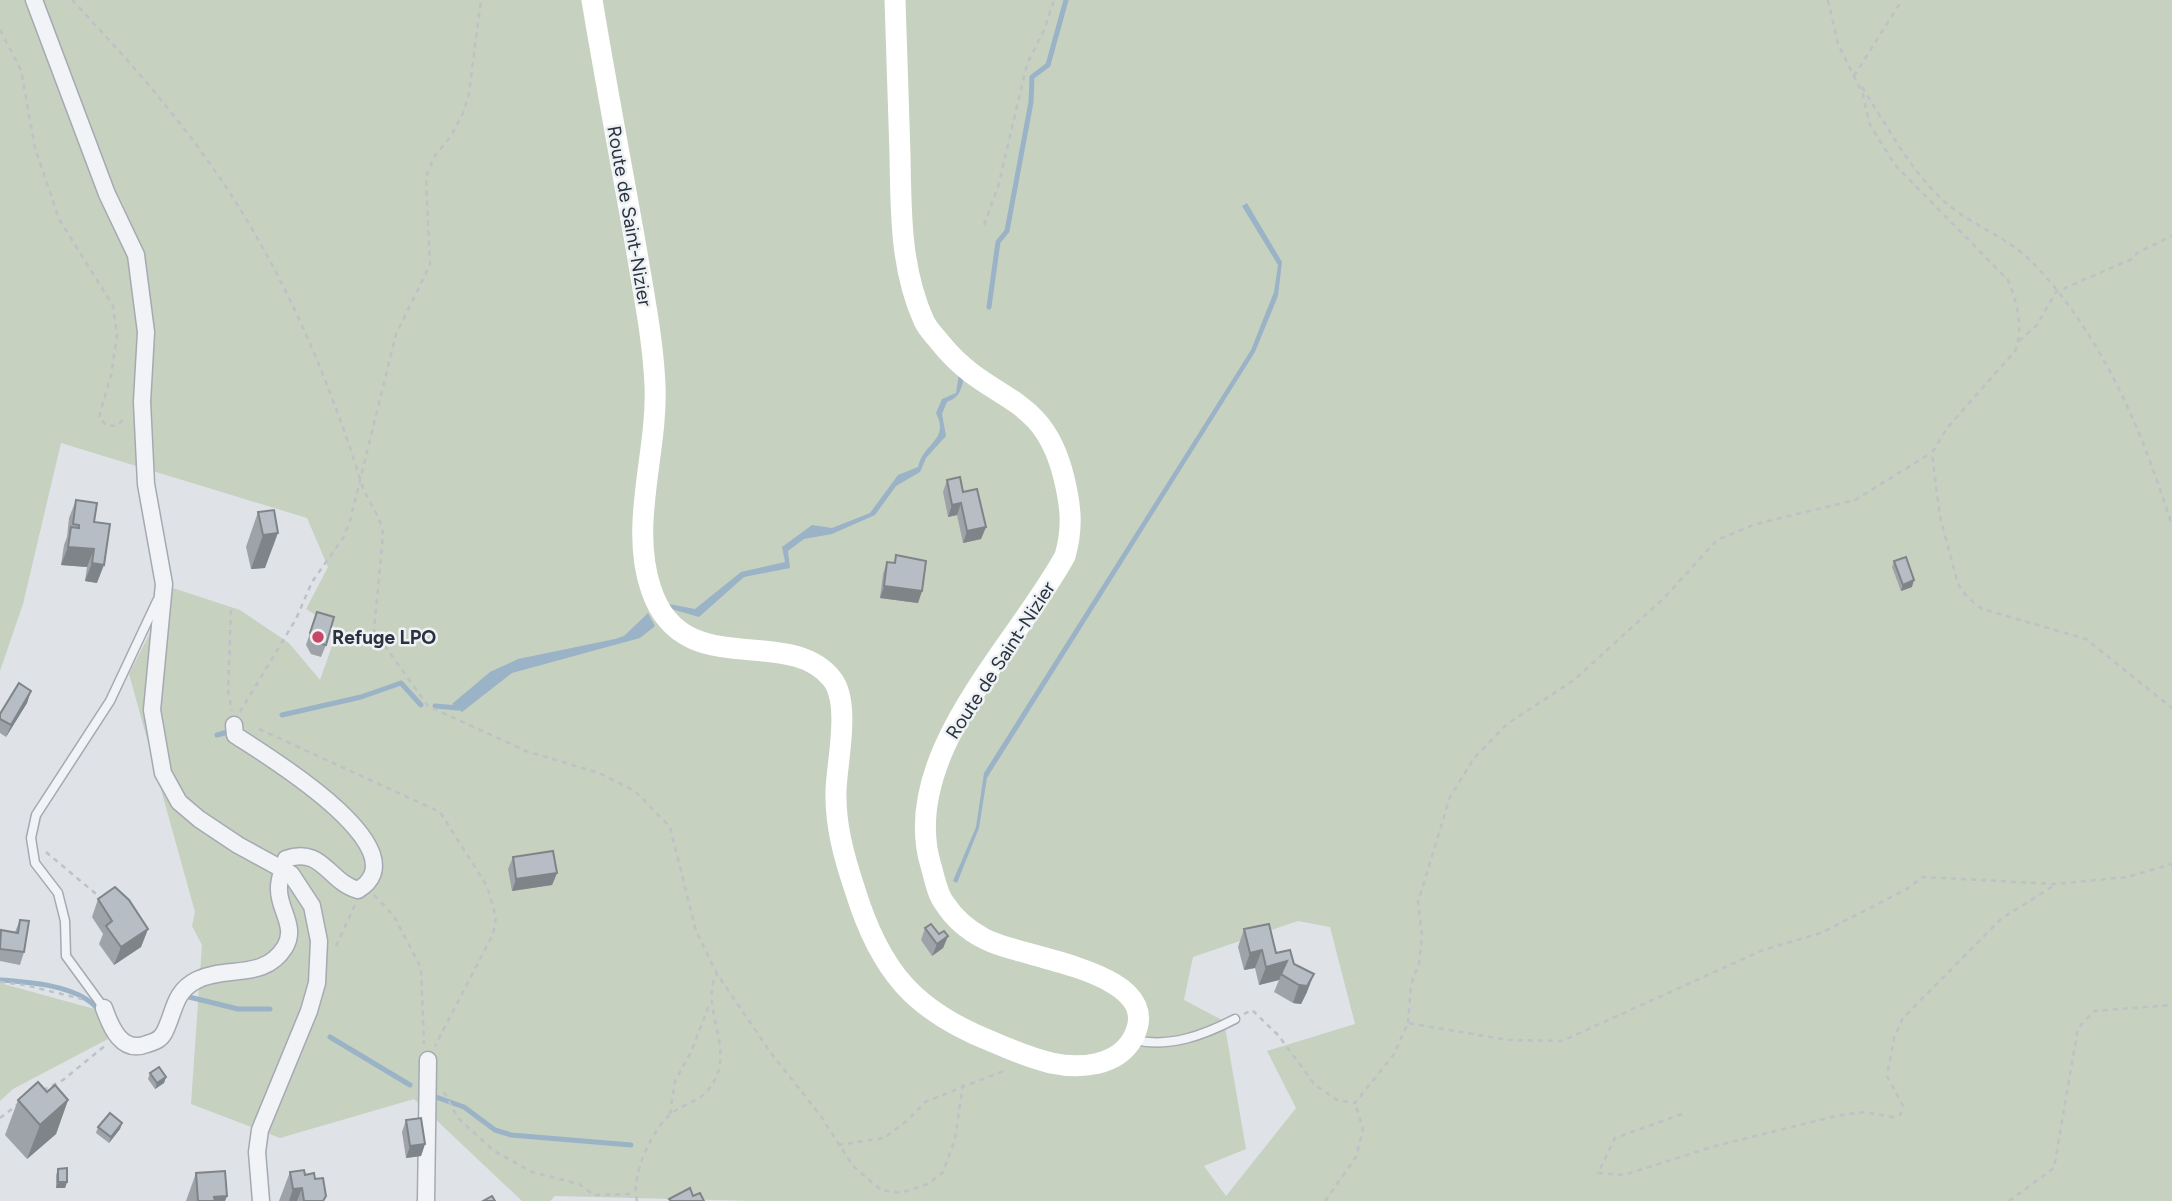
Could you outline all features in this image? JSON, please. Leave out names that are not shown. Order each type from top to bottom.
[{"type":"main road","name":"Route de Saint-Nizier","points":[[592,0],[653,356],[655,420],[644,536],[644,562],[653,594],[664,615],[690,637],[731,650],[795,656],[815,664],[831,677],[841,703],[836,789],[839,837],[864,922],[878,951],[907,990],[947,1022],[1040,1060],[1078,1066],[1096,1065],[1118,1055],[1132,1040],[1139,1015],[1133,999],[1122,986],[1068,965],[985,940],[961,923],[941,900],[926,849],[924,817],[930,780],[946,742],[1059,566],[1071,534],[1072,511],[1059,458],[1044,427],[1024,407],[961,368],[925,324],[910,283],[901,225],[895,0]]},
{"type":"street","points":[[34,0],[107,194],[136,255],[146,332],[142,402],[146,484],[164,584],[152,710],[163,773],[179,802],[199,819],[291,874],[312,906],[319,942],[319,963],[309,1011],[260,1130],[257,1152],[261,1201]]},
{"type":"street","points":[[104,1009],[116,1036],[128,1045],[141,1046],[157,1041],[164,1034],[172,1004],[197,980],[246,972],[277,958],[286,945],[289,932],[279,890],[286,859],[304,855],[329,867],[348,887],[358,890],[372,873],[372,860],[356,829],[339,808],[297,774],[234,735],[234,725]]},
{"type":"street","points":[[426,1201],[428,1060]]},
{"type":"street","points":[[426,1181],[440,1201]]},
{"type":"lane","points":[[104,1009],[66,956],[65,921],[58,893],[35,863],[31,838],[36,814],[115,691],[164,584]]},
{"type":"lane","points":[[1132,1040],[1148,1043],[1190,1038],[1235,1019]]},
{"type":"path","points":[[72,0],[117,48],[215,170],[247,221],[288,299],[334,400],[360,481],[382,520],[374,631],[428,706],[526,751],[599,774],[635,791],[670,827],[696,931],[717,974],[771,1053],[820,1115],[837,1145],[853,1166],[881,1190],[901,1192],[928,1184],[943,1172],[951,1155],[963,1084]]},
{"type":"path","points":[[234,725],[253,688],[296,619],[312,582],[343,538],[360,481],[396,334],[430,265],[426,177],[434,157],[451,136],[469,93],[481,0]]},
{"type":"path","points":[[984,225],[998,187],[1027,64],[1044,30],[1054,0]]},
{"type":"path","points":[[1828,0],[1838,44],[1864,94],[1870,125],[1895,165],[2008,280],[2018,303],[2019,341]]},
{"type":"path","points":[[1854,76],[1902,0]]},
{"type":"path","points":[[0,30],[20,70],[35,148],[59,219],[113,306],[117,336],[111,375],[99,417],[106,425],[117,426],[142,402]]},
{"type":"path","points":[[1854,76],[1914,167],[1947,204],[2021,251],[2089,337],[2119,390],[2141,438],[2172,526]]},
{"type":"path","points":[[1355,1103],[1394,1054],[1408,1023],[1411,984],[1419,964],[1422,934],[1418,901],[1450,797],[1474,758],[1507,724],[1574,680],[1663,599],[1717,540],[1756,524],[1854,500],[1932,453],[1947,428],[1989,384],[2019,341],[2037,325],[2056,292],[2132,259],[2137,253],[2172,236]]},
{"type":"path","points":[[1932,453],[1943,532],[1958,584],[1967,597],[1982,609],[2086,639],[2172,708]]},
{"type":"path","points":[[231,610],[228,690],[234,725]]},
{"type":"path","points":[[234,725],[244,721],[440,812],[487,886],[496,917],[493,934],[428,1060]]},
{"type":"path","points":[[31,838],[103,900]]},
{"type":"path","points":[[1408,1023],[1508,1040],[1562,1041],[1763,950],[1821,933],[1908,889],[1923,877],[2056,884],[2127,877],[2172,864]]},
{"type":"path","points":[[1682,1114],[1615,1138],[1598,1173],[1624,1175],[1715,1146],[1836,1116],[1864,1112],[1892,1117],[1899,1115],[1903,1106],[1887,1076],[1894,1038],[1903,1018],[2003,918],[2056,884]]},
{"type":"path","points":[[334,950],[364,886],[394,916],[415,951],[421,968],[422,1031],[428,1060]]},
{"type":"path","points":[[636,1201],[640,1164],[649,1143],[670,1114],[708,1091],[718,1067],[721,1037],[710,1003],[710,984],[717,974]]},
{"type":"path","points":[[0,982],[59,992],[104,1009]]},
{"type":"path","points":[[670,1114],[675,1081],[691,1052],[710,1003]]},
{"type":"path","points":[[2009,1201],[2054,1168],[2078,1028],[2094,1011],[2172,1005]]},
{"type":"path","points":[[1252,1010],[1278,1035],[1315,1085],[1337,1101],[1355,1103]]},
{"type":"path","points":[[36,1093],[62,1080],[116,1036]]},
{"type":"path","points":[[837,1145],[884,1138],[908,1121],[925,1102],[963,1084],[1040,1060]]},
{"type":"path","points":[[443,1091],[457,1117],[494,1151],[532,1172],[556,1181],[579,1184],[594,1195],[635,1194]]},
{"type":"path","points":[[0,1118],[22,1101]]},
{"type":"path","points":[[1325,1201],[1356,1157],[1363,1129],[1355,1103]]},
{"type":"green space","points":[[0,0],[2172,0],[2172,1201],[752,1201],[555,1196],[550,1201],[522,1201],[414,1099],[280,1138],[191,1104],[202,945],[192,926],[195,912],[129,674],[173,588],[240,610],[289,643],[320,680],[338,629],[306,609],[328,567],[307,518],[61,443],[23,604],[0,671]],"holes":[[[1298,921],[1330,927],[1355,1024],[1267,1051],[1296,1108],[1226,1196],[1204,1166],[1246,1149],[1224,1021],[1184,1000],[1193,957]]]},
{"type":"green space","points":[[0,983],[98,1010],[108,1039],[13,1089],[0,1101]]},
{"type":"water","points":[[1247,203],[1282,262],[1278,296],[1255,352],[987,778],[979,828],[957,883],[953,881],[976,827],[984,773],[1251,350],[1274,292],[1278,265],[1242,206]]},
{"type":"water","points":[[959,374],[964,377],[961,389],[955,398],[947,402],[942,414],[946,436],[926,458],[920,472],[896,486],[875,515],[832,534],[804,539],[788,551],[790,568],[744,577],[699,617],[668,608],[669,604],[695,609],[741,572],[785,562],[782,547],[812,525],[832,528],[870,513],[898,475],[918,467],[925,452],[938,436],[940,429],[936,413],[942,399],[956,393]]},
{"type":"water","points":[[648,613],[655,626],[640,638],[512,673],[462,712],[452,704],[490,672],[518,659],[624,636]]},
{"type":"building","points":[[960,477],[963,492],[977,489],[986,527],[967,531],[961,503],[952,505],[947,480]]},
{"type":"building","points":[[76,500],[97,503],[94,522],[110,524],[104,565],[92,563],[94,549],[68,547],[71,527],[79,528],[79,525],[73,524]]},
{"type":"building","points":[[274,510],[278,533],[263,535],[258,512]]},
{"type":"building","points":[[896,555],[926,561],[922,591],[884,586],[887,562],[895,563]]},
{"type":"building","points":[[1906,557],[1914,580],[1903,585],[1894,561]]},
{"type":"building","points":[[317,612],[334,617],[326,645],[315,642],[310,633]]},
{"type":"building","points":[[19,683],[31,691],[11,725],[0,719],[0,714]]},
{"type":"building","points":[[553,851],[557,873],[516,879],[513,857]]},
{"type":"building","points":[[115,887],[129,900],[148,929],[121,947],[106,926],[112,921],[98,899]]},
{"type":"building","points":[[20,920],[29,921],[24,952],[0,949],[1,930],[18,933]]},
{"type":"building","points":[[931,924],[939,934],[944,931],[948,936],[937,944],[925,928]]},
{"type":"building","points":[[1269,924],[1276,953],[1290,950],[1294,964],[1314,974],[1307,986],[1299,985],[1281,974],[1287,961],[1266,967],[1262,950],[1250,953],[1244,929]]},
{"type":"building","points":[[159,1067],[166,1077],[157,1083],[150,1073]]},
{"type":"building","points":[[38,1082],[47,1092],[55,1085],[68,1100],[40,1125],[18,1100]]},
{"type":"building","points":[[110,1113],[122,1123],[111,1137],[98,1127]]},
{"type":"building","points":[[421,1118],[425,1144],[410,1146],[406,1120]]},
{"type":"building","points":[[67,1168],[67,1182],[58,1182],[58,1169]]},
{"type":"building","points":[[304,1170],[305,1175],[314,1173],[315,1179],[323,1178],[326,1196],[323,1201],[304,1201],[302,1188],[293,1189],[290,1172]]},
{"type":"building","points":[[225,1171],[227,1196],[214,1197],[215,1201],[198,1201],[196,1173]]},
{"type":"building","points":[[690,1188],[693,1196],[700,1193],[704,1201],[669,1199]]},
{"type":"waterway","points":[[989,307],[998,242],[1007,231],[1031,102],[1032,77],[1048,65],[1066,0]]},
{"type":"waterway","points":[[282,715],[361,697],[401,683],[421,705]]},
{"type":"waterway","points":[[435,706],[458,708],[462,705]]},
{"type":"waterway","points":[[217,735],[231,731]]},
{"type":"waterway","points":[[0,980],[64,989],[96,1007]]},
{"type":"waterway","points":[[185,996],[238,1009],[270,1009]]},
{"type":"waterway","points":[[330,1037],[410,1085]]},
{"type":"waterway","points":[[433,1096],[464,1107],[495,1130],[511,1135],[631,1145]]},
{"type":"place","name":"Refuge LPO","points":[[318,637]]}]
